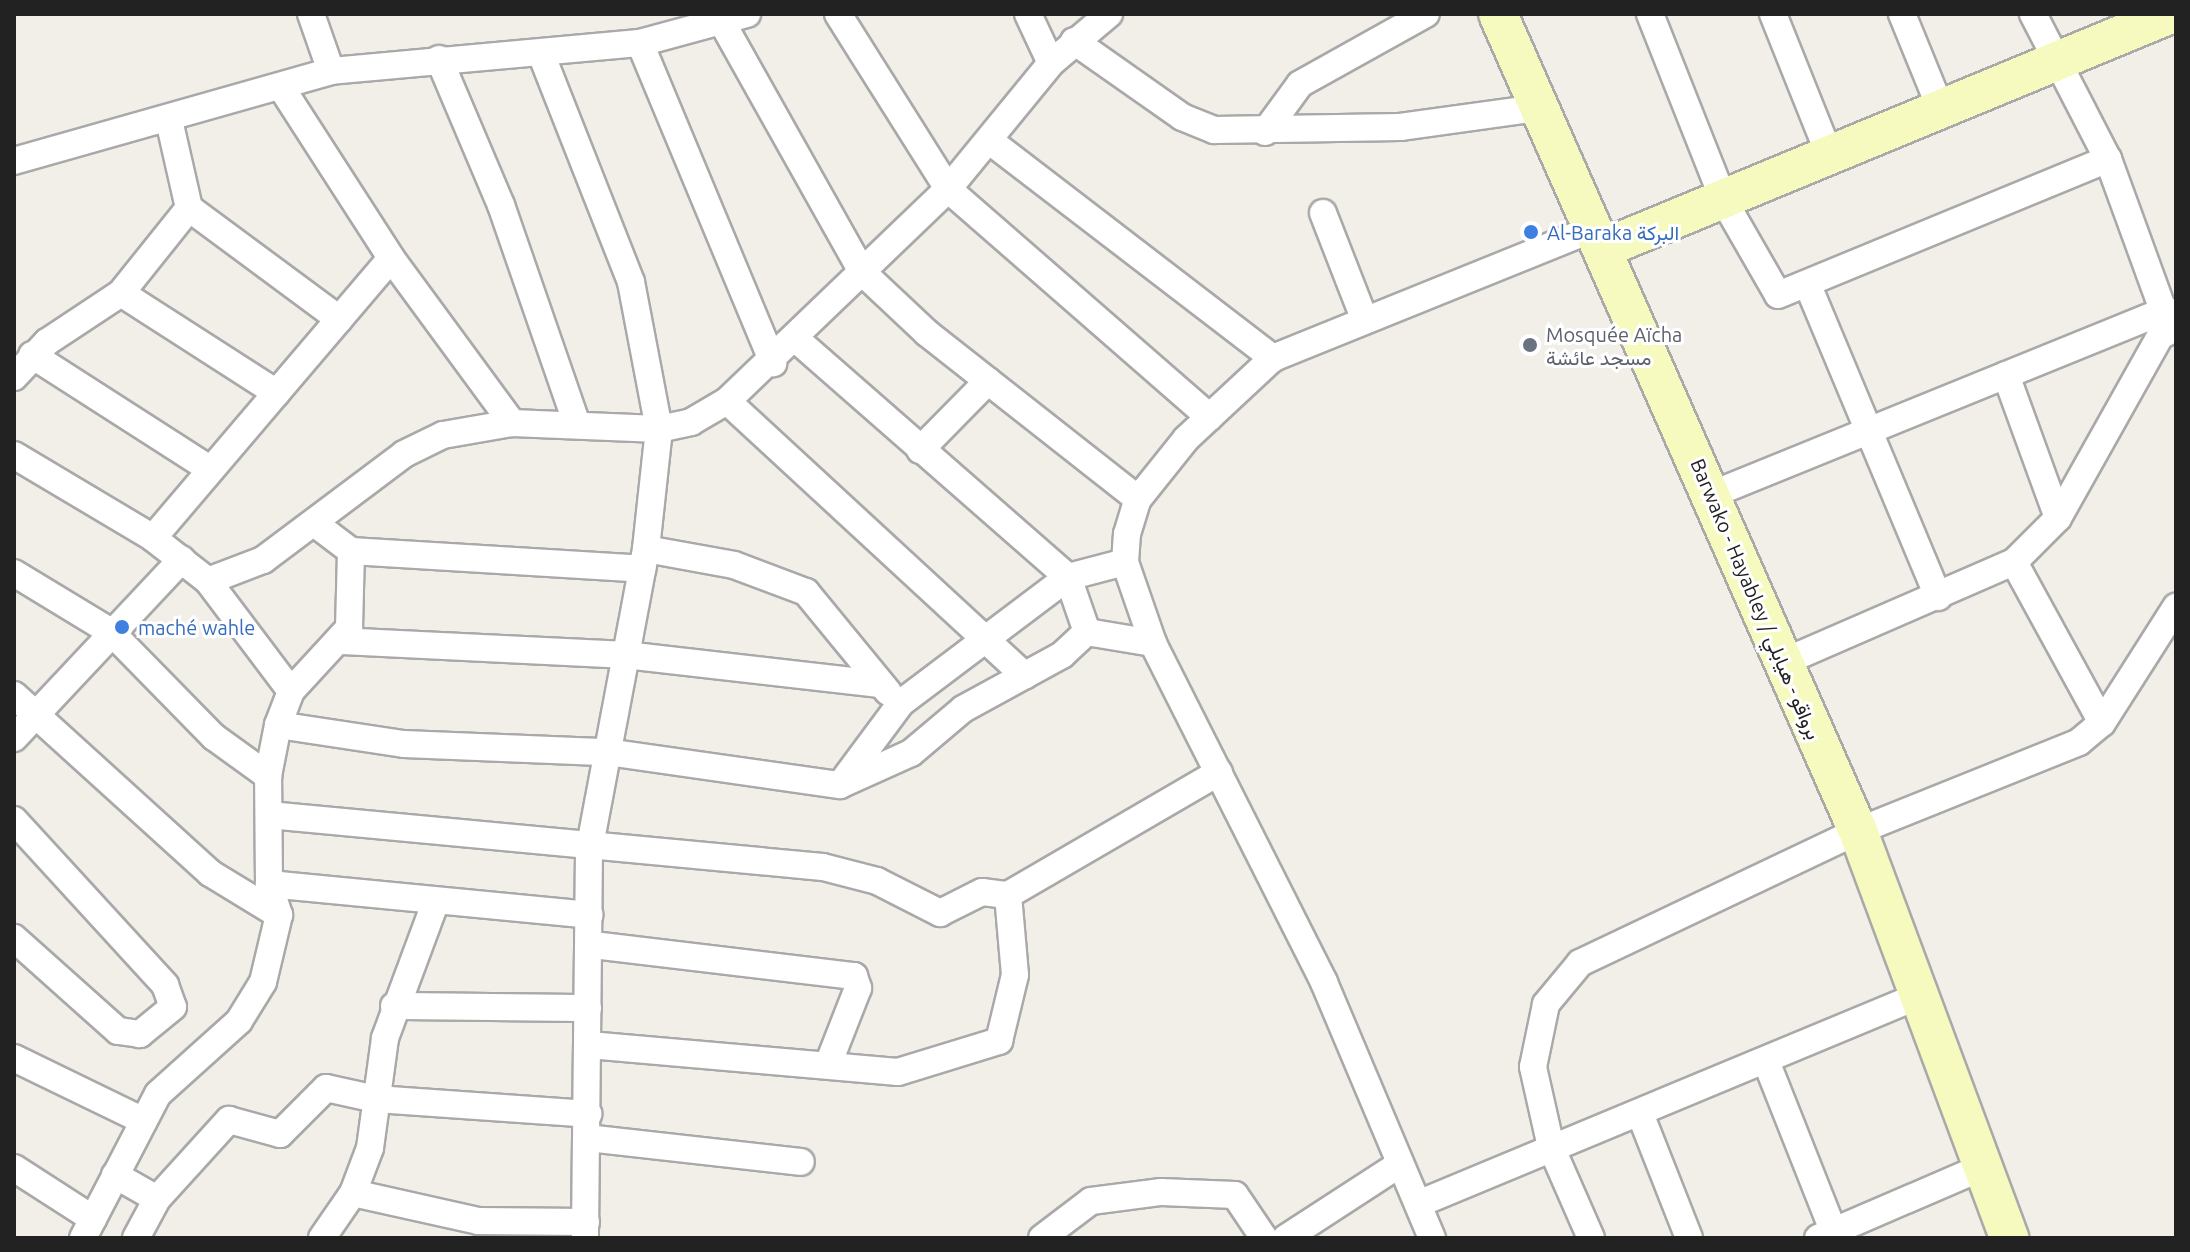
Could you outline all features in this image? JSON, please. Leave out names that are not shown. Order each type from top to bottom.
[{"type":"main road","name":"Barwako - Hayabley / برواقو - هيابلي","points":[[1498,14],[1537,108],[1713,494],[1779,664],[1858,831],[1923,994],[2009,1238]]},
{"type":"main road","points":[[1598,239],[1724,201],[1831,159],[2171,14]]},
{"type":"street","points":[[311,14],[331,71]]},
{"type":"street","points":[[838,14],[948,189],[1209,417]]},
{"type":"street","points":[[1028,14],[1051,63]]},
{"type":"street","points":[[208,581],[263,560],[404,454],[443,435],[512,423],[659,429],[691,422],[727,401],[797,340],[948,189],[1051,63],[1109,14]]},
{"type":"street","points":[[1265,132],[1300,84],[1426,14]]},
{"type":"street","points":[[1650,14],[1724,201],[1778,295],[1809,288],[2108,159]]},
{"type":"street","points":[[1773,14],[1831,159]]},
{"type":"street","points":[[1902,14],[1942,112]]},
{"type":"street","points":[[2033,14],[2054,66],[2108,159],[2170,322]]},
{"type":"street","points":[[14,161],[169,120],[331,71],[439,59],[542,56],[640,43],[735,19],[862,272],[988,381],[1138,499]]},
{"type":"street","points":[[1074,41],[1182,117],[1214,130],[1265,132],[1460,122],[1537,108]]},
{"type":"street","points":[[640,43],[773,363]]},
{"type":"street","points":[[353,1193],[478,1221],[586,1230],[588,1008],[593,945],[589,851],[644,559],[659,429],[631,282],[542,56]]},
{"type":"street","points":[[439,59],[506,219],[577,425]]},
{"type":"street","points":[[281,87],[391,258],[512,423]]},
{"type":"street","points":[[169,120],[189,208],[339,319]]},
{"type":"street","points":[[990,141],[1273,358]]},
{"type":"street","points":[[14,377],[32,355],[121,293],[189,208]]},
{"type":"street","points":[[1323,213],[1364,318]]},
{"type":"street","points":[[1432,1238],[1324,982],[1153,643],[1125,562],[1138,499],[1209,417],[1273,358],[1364,318],[1598,239]]},
{"type":"street","points":[[153,538],[208,468],[277,393],[391,258]]},
{"type":"street","points":[[1809,288],[1866,434],[1938,597]]},
{"type":"street","points":[[121,293],[277,393]]},
{"type":"street","points":[[1713,494],[2006,375],[2170,322]]},
{"type":"street","points":[[1779,664],[2014,562],[2058,518],[2170,322]]},
{"type":"street","points":[[797,340],[1068,577],[1087,632]]},
{"type":"street","points":[[32,355],[208,468]]},
{"type":"street","points":[[2006,375],[2058,518]]},
{"type":"street","points":[[920,450],[988,381]]},
{"type":"street","points":[[727,401],[990,639],[1025,676]]},
{"type":"street","points":[[14,455],[153,538],[208,581],[291,691]]},
{"type":"street","points":[[314,523],[351,551],[644,559],[734,565],[806,592],[834,618],[880,684],[901,703]]},
{"type":"street","points":[[14,1168],[88,1228],[158,1094],[239,1021],[263,982],[279,915],[269,884],[268,776],[278,725],[291,691],[340,641],[353,614],[351,551]]},
{"type":"street","points":[[14,738],[24,702],[111,632],[182,559]]},
{"type":"street","points":[[840,785],[901,703],[990,639],[1068,577],[1125,562]]},
{"type":"street","points":[[2014,562],[2102,723]]},
{"type":"street","points":[[14,573],[111,632],[203,727],[268,776]]},
{"type":"street","points":[[1591,1238],[1551,1147],[1533,1067],[1536,1036],[1546,1004],[1580,963],[1858,831],[2079,742],[2102,723],[2176,607]]},
{"type":"street","points":[[278,725],[404,744],[607,752],[840,785],[911,753],[963,709],[1025,676],[1087,632],[1153,643]]},
{"type":"street","points":[[340,641],[625,655],[880,684]]},
{"type":"street","points":[[24,702],[170,840],[242,898],[279,915]]},
{"type":"street","points":[[269,815],[589,851],[823,867],[877,881],[940,913],[982,892],[1008,895],[1219,772]]},
{"type":"street","points":[[14,820],[165,985],[173,1007],[140,1034],[118,1031],[14,938]]},
{"type":"street","points":[[269,884],[590,915]]},
{"type":"street","points":[[829,1062],[898,1072],[999,1041],[1015,975],[1008,895]]},
{"type":"street","points":[[322,1238],[353,1193],[394,1006],[436,901]]},
{"type":"street","points":[[589,1045],[821,1069],[829,1062],[858,988],[854,976],[593,945]]},
{"type":"street","points":[[1418,1204],[1551,1147],[1641,1116],[1923,994]]},
{"type":"street","points":[[394,1006],[588,1008]]},
{"type":"street","points":[[14,1058],[144,1121]]},
{"type":"street","points":[[1766,1061],[1829,1236],[1983,1167]]},
{"type":"street","points":[[136,1238],[157,1199],[229,1120],[280,1134],[326,1088],[376,1099],[588,1126],[801,1162]]},
{"type":"street","points":[[1641,1116],[1689,1238]]},
{"type":"street","points":[[1286,1238],[1400,1164]]},
{"type":"street","points":[[115,1175],[157,1199]]},
{"type":"street","points":[[1042,1238],[1091,1201],[1202,1192],[1243,1200],[1264,1238]]},
{"type":"place","name":"Al-Baraka البركة","points":[[1531,232]]},
{"type":"place","name":"Mosquée Aïcha مسجد عائشة","points":[[1530,345]]},
{"type":"place","name":"maché wahle","points":[[122,627]]}]
